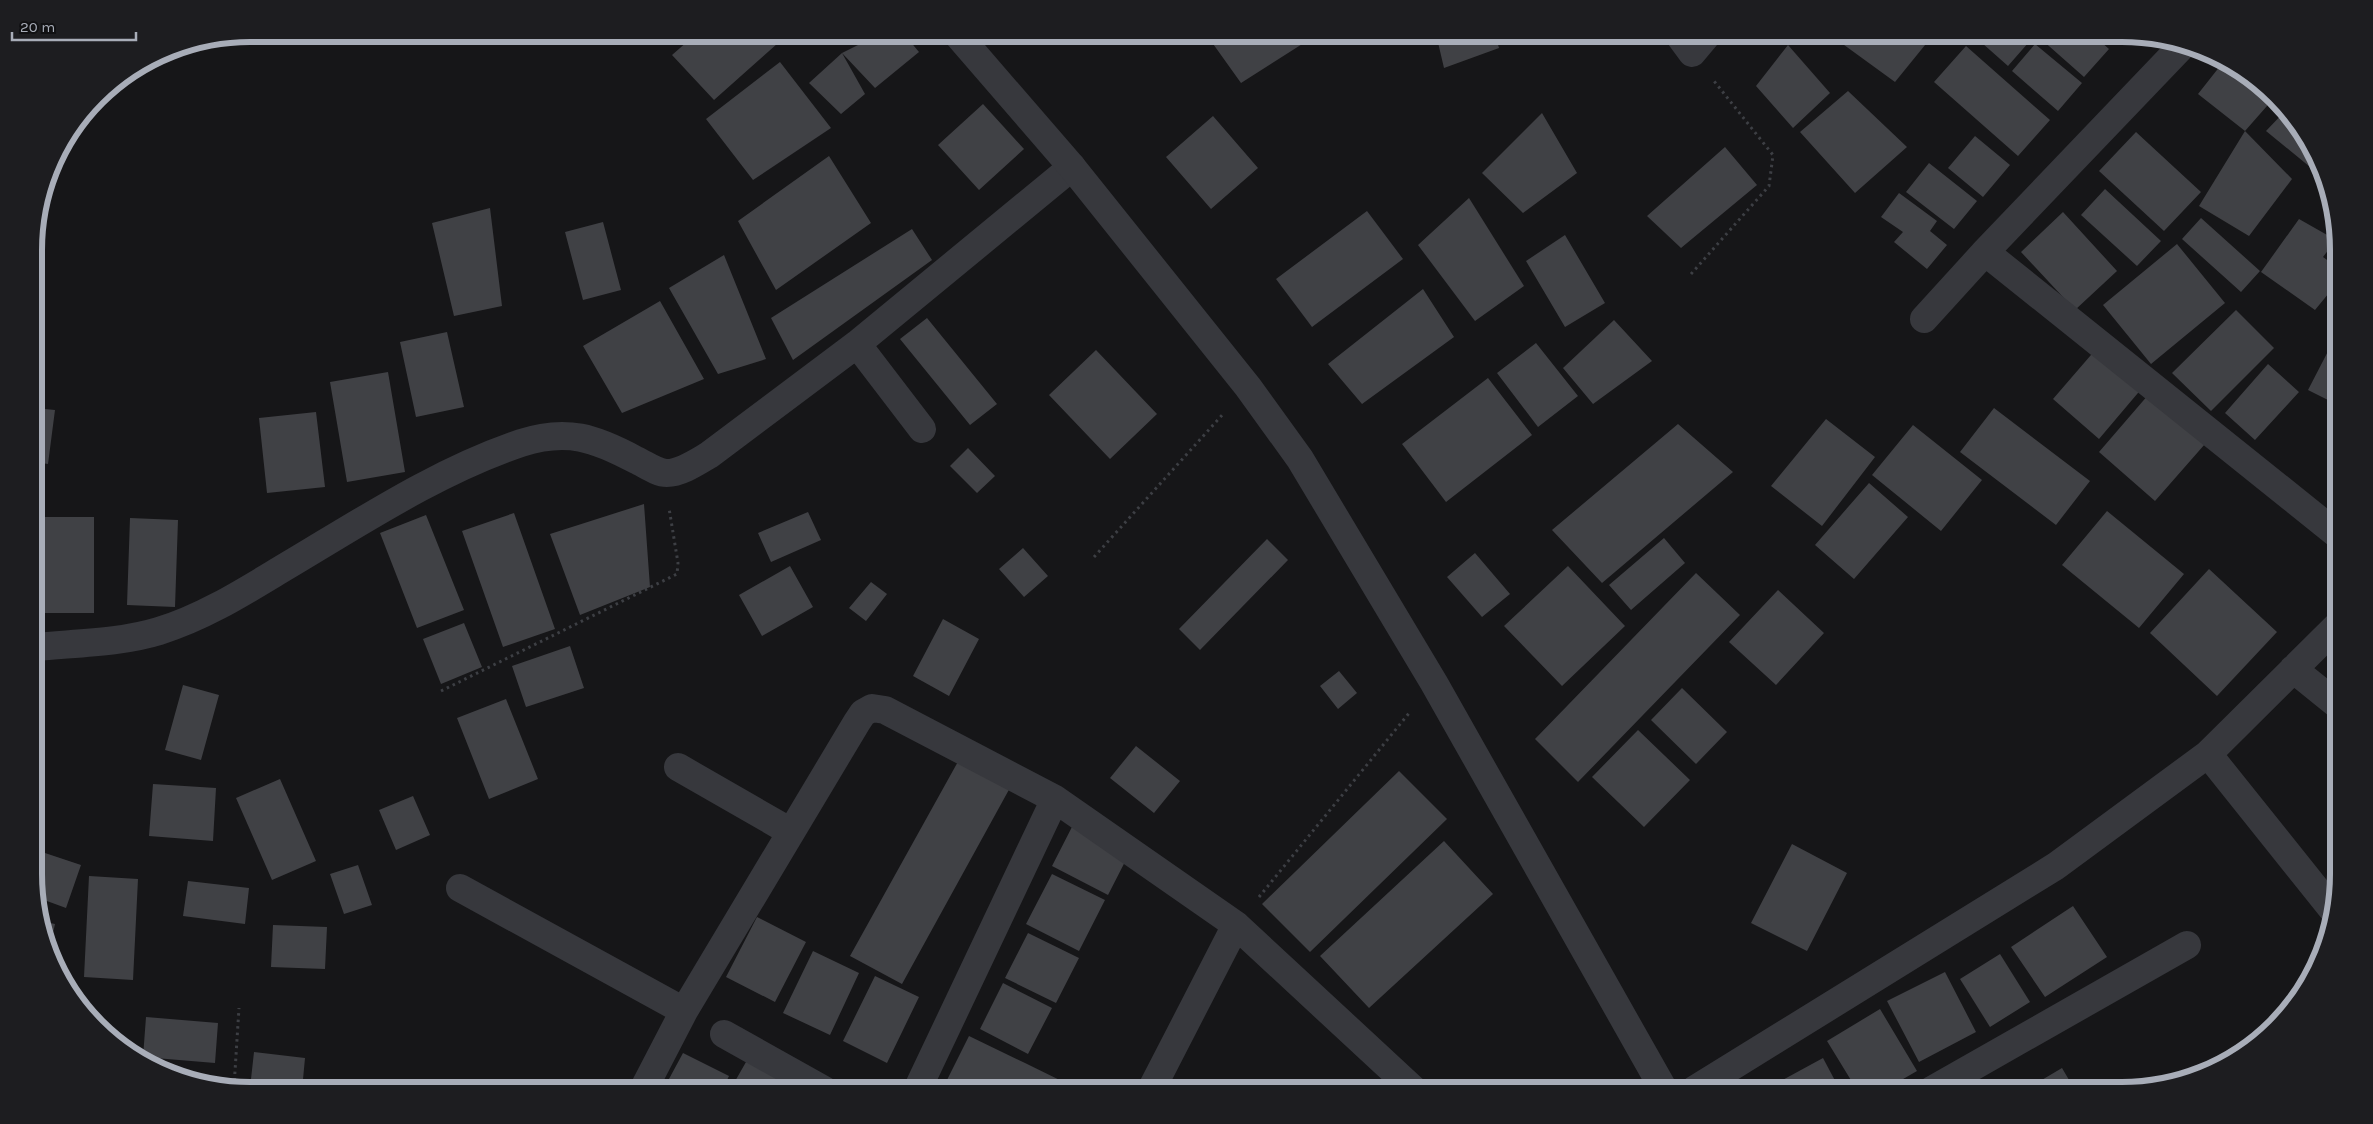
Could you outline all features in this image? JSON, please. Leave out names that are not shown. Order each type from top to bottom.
[{"type":"street","points":[[964,42],[1072,167],[1248,387],[1300,458],[1434,682],[1659,1082]]},
{"type":"street","points":[[1924,319],[1985,252],[2178,51]]},
{"type":"street","points":[[42,646],[129,637],[158,631],[186,621],[232,598],[439,477],[521,443],[564,434],[583,437],[608,445],[665,473],[684,468],[709,455],[857,344],[1072,167]]},
{"type":"street","points":[[1985,252],[2330,530]]},
{"type":"street","points":[[857,344],[922,428]]},
{"type":"street","points":[[1707,1082],[2056,866],[2208,754],[2330,632]]},
{"type":"street","points":[[2293,669],[2330,699]]},
{"type":"street","points":[[647,1082],[684,1010],[857,722],[863,713],[872,708],[885,710],[1055,798],[1236,925],[1397,1082]]},
{"type":"street","points":[[2208,754],[2328,905]]},
{"type":"street","points":[[678,766],[791,832]]},
{"type":"street","points":[[921,1082],[1055,798]]},
{"type":"street","points":[[460,888],[684,1010]]},
{"type":"street","points":[[1156,1082],[1236,925]]},
{"type":"street","points":[[1946,1082],[2187,945]]},
{"type":"street","points":[[724,1034],[810,1082]]},
{"type":"path","points":[[1692,274],[1769,186],[1773,155],[1694,42]]},
{"type":"path","points":[[1094,557],[1248,387]]},
{"type":"path","points":[[441,691],[676,574],[678,563],[665,473]]},
{"type":"path","points":[[1236,925],[1434,682]]},
{"type":"path","points":[[234,1081],[239,1008]]},
{"type":"building","points":[[687,42],[779,42],[714,100],[672,55]]},
{"type":"building","points":[[864,42],[911,42],[919,52],[875,88],[842,53]]},
{"type":"building","points":[[1212,42],[1305,42],[1241,83]]},
{"type":"building","points":[[1438,42],[1497,42],[1499,48],[1444,68]]},
{"type":"building","points":[[1840,42],[1928,42],[1895,82]]},
{"type":"building","points":[[1983,42],[2029,42],[2008,66]]},
{"type":"building","points":[[2044,42],[2101,42],[2109,49],[2084,77]]},
{"type":"building","points":[[2035,44],[2082,83],[2058,111],[2012,71]]},
{"type":"building","points":[[1788,45],[1830,93],[1793,128],[1756,86]]},
{"type":"building","points":[[1966,46],[2050,120],[2018,156],[1934,82]]},
{"type":"building","points":[[842,53],[865,94],[841,114],[809,83]]},
{"type":"building","points":[[780,62],[831,128],[753,180],[706,119]]},
{"type":"building","points":[[2220,66],[2249,85],[2270,103],[2245,131],[2198,94]]},
{"type":"building","points":[[1848,91],[1907,147],[1855,193],[1800,132]]},
{"type":"building","points":[[983,104],[1024,149],[979,190],[938,145]]},
{"type":"building","points":[[1542,113],[1577,173],[1523,213],[1482,173]]},
{"type":"building","points":[[2281,115],[2303,146],[2312,164],[2310,167],[2266,131]]},
{"type":"building","points":[[1213,116],[1258,168],[1211,209],[1166,157]]},
{"type":"building","points":[[2245,131],[2292,179],[2249,236],[2199,206]]},
{"type":"building","points":[[2136,132],[2201,192],[2164,231],[2099,171]]},
{"type":"building","points":[[1975,136],[2010,165],[1983,197],[1948,168]]},
{"type":"building","points":[[1725,147],[1757,185],[1681,248],[1647,216]]},
{"type":"building","points":[[829,156],[871,223],[776,290],[738,221]]},
{"type":"building","points":[[1929,163],[1977,201],[1954,229],[1906,192]]},
{"type":"building","points":[[2105,189],[2161,241],[2137,266],[2081,215]]},
{"type":"building","points":[[1899,193],[1937,221],[1930,231],[1947,245],[1927,269],[1894,242],[1903,232],[1881,217]]},
{"type":"building","points":[[1469,198],[1524,286],[1475,321],[1418,245]]},
{"type":"building","points":[[490,208],[502,306],[454,316],[432,223]]},
{"type":"building","points":[[1367,211],[1403,259],[1312,327],[1276,279]]},
{"type":"building","points":[[2063,212],[2117,271],[2075,310],[2021,252]]},
{"type":"building","points":[[2201,218],[2260,271],[2241,292],[2182,239]]},
{"type":"building","points":[[2299,219],[2330,237],[2330,248],[2323,257],[2330,262],[2330,292],[2315,310],[2261,272]]},
{"type":"building","points":[[603,222],[621,290],[583,300],[565,232]]},
{"type":"building","points":[[912,229],[932,260],[793,360],[771,318]]},
{"type":"building","points":[[1565,235],[1605,303],[1565,327],[1526,261]]},
{"type":"building","points":[[2177,244],[2225,303],[2151,364],[2103,305]]},
{"type":"building","points":[[724,255],[766,359],[718,374],[669,288]]},
{"type":"building","points":[[1423,289],[1454,337],[1362,404],[1328,364]]},
{"type":"building","points":[[660,301],[704,379],[622,413],[583,346]]},
{"type":"building","points":[[2236,310],[2274,348],[2211,411],[2172,373]]},
{"type":"building","points":[[927,318],[997,404],[970,425],[900,339]]},
{"type":"building","points":[[1614,320],[1652,361],[1593,404],[1563,368]]},
{"type":"building","points":[[447,332],[464,407],[416,417],[400,342]]},
{"type":"building","points":[[1536,343],[1578,396],[1538,427],[1497,373]]},
{"type":"building","points":[[2330,347],[2330,401],[2308,390]]},
{"type":"building","points":[[2097,348],[2143,387],[2099,439],[2053,399]]},
{"type":"building","points":[[1096,350],[1157,414],[1110,459],[1049,395]]},
{"type":"building","points":[[2268,364],[2299,392],[2255,440],[2225,413]]},
{"type":"building","points":[[388,372],[405,472],[347,482],[330,382]]},
{"type":"building","points":[[1488,378],[1532,435],[1446,502],[1402,444]]},
{"type":"building","points":[[2149,394],[2205,444],[2155,501],[2099,452]]},
{"type":"building","points":[[1994,408],[2090,481],[2056,525],[1960,452]]},
{"type":"building","points":[[42,409],[55,410],[48,464],[42,463]]},
{"type":"building","points":[[316,412],[325,487],[267,493],[259,418]]},
{"type":"building","points":[[1826,419],[1875,457],[1822,526],[1771,486]]},
{"type":"building","points":[[1678,424],[1733,472],[1602,583],[1552,530]]},
{"type":"building","points":[[1913,425],[1982,480],[1941,531],[1872,475]]},
{"type":"building","points":[[968,448],[995,476],[977,493],[950,466]]},
{"type":"building","points":[[1869,483],[1908,517],[1854,579],[1815,545]]},
{"type":"building","points":[[644,504],[650,587],[580,615],[550,534]]},
{"type":"building","points":[[2107,511],[2184,574],[2139,628],[2062,565]]},
{"type":"building","points":[[808,512],[821,540],[771,562],[758,533]]},
{"type":"building","points":[[514,513],[555,629],[503,647],[462,531]]},
{"type":"building","points":[[426,515],[464,610],[417,628],[380,533]]},
{"type":"building","points":[[42,517],[94,517],[94,613],[42,613]]},
{"type":"building","points":[[130,518],[178,520],[175,607],[127,605]]},
{"type":"building","points":[[1664,538],[1685,563],[1631,610],[1609,585]]},
{"type":"building","points":[[1267,539],[1288,560],[1200,650],[1179,629]]},
{"type":"building","points":[[1023,548],[1048,576],[1024,597],[999,569]]},
{"type":"building","points":[[1475,553],[1510,594],[1482,617],[1447,577]]},
{"type":"building","points":[[790,566],[813,607],[762,636],[739,595]]},
{"type":"building","points":[[1568,566],[1625,626],[1562,686],[1504,626]]},
{"type":"building","points":[[2209,569],[2277,632],[2217,696],[2150,633]]},
{"type":"building","points":[[1696,573],[1740,615],[1578,782],[1535,739]]},
{"type":"building","points":[[871,582],[887,594],[866,621],[849,608]]},
{"type":"building","points":[[1778,590],[1824,633],[1776,685],[1729,642]]},
{"type":"building","points":[[943,619],[979,639],[949,696],[913,676]]},
{"type":"building","points":[[464,623],[482,667],[441,684],[423,639]]},
{"type":"building","points":[[570,646],[584,688],[526,707],[512,666]]},
{"type":"building","points":[[1339,671],[1357,693],[1338,709],[1320,686]]},
{"type":"building","points":[[183,685],[219,695],[201,760],[165,750]]},
{"type":"building","points":[[1682,688],[1727,732],[1696,764],[1651,720]]},
{"type":"building","points":[[506,699],[538,779],[489,799],[457,718]]},
{"type":"building","points":[[1638,730],[1690,780],[1644,827],[1592,777]]},
{"type":"building","points":[[1136,746],[1180,781],[1154,813],[1110,778]]},
{"type":"building","points":[[960,758],[1011,786],[902,984],[850,956]]},
{"type":"building","points":[[1399,771],[1447,819],[1310,952],[1262,904]]},
{"type":"building","points":[[280,779],[316,861],[272,880],[236,798]]},
{"type":"building","points":[[153,784],[216,788],[213,841],[149,836]]},
{"type":"building","points":[[413,796],[430,835],[396,850],[379,810]]},
{"type":"building","points":[[1074,823],[1130,852],[1108,895],[1052,866]]},
{"type":"building","points":[[1444,841],[1493,894],[1369,1008],[1320,956]]},
{"type":"building","points":[[1792,844],[1847,873],[1807,951],[1751,923]]},
{"type":"building","points":[[42,852],[81,865],[66,908],[44,900]]},
{"type":"building","points":[[358,865],[372,905],[344,914],[330,874]]},
{"type":"building","points":[[1052,874],[1105,900],[1079,951],[1026,924]]},
{"type":"building","points":[[89,876],[138,879],[133,980],[84,977]]},
{"type":"building","points":[[188,881],[249,888],[245,924],[183,916]]},
{"type":"building","points":[[2073,906],[2107,957],[2045,997],[2011,947]]},
{"type":"building","points":[[757,917],[806,942],[775,1002],[726,977]]},
{"type":"building","points":[[49,923],[55,924],[53,935]]},
{"type":"building","points":[[273,925],[327,927],[325,969],[271,967]]},
{"type":"building","points":[[1028,933],[1079,958],[1056,1003],[1005,978]]},
{"type":"building","points":[[813,951],[859,973],[830,1035],[783,1013]]},
{"type":"building","points":[[2000,954],[2030,1002],[1990,1027],[1960,979]]},
{"type":"building","points":[[1945,972],[1976,1032],[1919,1062],[1887,1001]]},
{"type":"building","points":[[875,976],[919,997],[887,1063],[843,1041]]},
{"type":"building","points":[[1003,983],[1052,1008],[1028,1054],[980,1029]]},
{"type":"building","points":[[1880,1009],[1917,1071],[1898,1082],[1852,1082],[1827,1041]]},
{"type":"building","points":[[146,1017],[218,1023],[215,1063],[154,1058],[143,1052]]},
{"type":"building","points":[[969,1036],[1064,1082],[946,1082]]},
{"type":"building","points":[[254,1052],[305,1058],[303,1082],[251,1082]]},
{"type":"building","points":[[683,1053],[729,1076],[726,1082],[667,1082]]},
{"type":"building","points":[[750,1055],[799,1081],[798,1082],[735,1082]]},
{"type":"building","points":[[1823,1058],[1836,1082],[1779,1082]]},
{"type":"building","points":[[2062,1068],[2070,1082],[2038,1082]]}]
